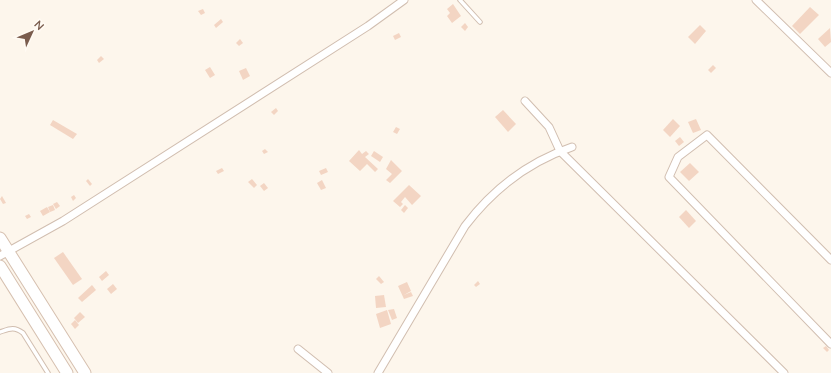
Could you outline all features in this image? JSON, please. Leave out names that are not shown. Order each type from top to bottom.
[{"type":"main road","points":[[0,238],[4,254],[86,373]]},
{"type":"main road","points":[[0,266],[68,373]]},
{"type":"street","points":[[4,254],[63,221],[368,26],[404,0]]},
{"type":"street","points":[[756,0],[831,73]]},
{"type":"street","points":[[525,101],[548,127],[560,151],[784,373]]},
{"type":"street","points":[[831,260],[707,135],[678,157],[669,177],[831,344]]},
{"type":"street","points":[[378,373],[465,226],[477,211],[511,178],[560,151],[572,147]]},
{"type":"street","points":[[298,349],[328,373]]},
{"type":"lane","points":[[460,0],[480,22]]},
{"type":"lane","points":[[0,332],[10,328],[17,328],[23,333],[48,373]]},
{"type":"building","points":[[453,4],[461,16],[452,23],[447,16],[450,13],[447,9]]},
{"type":"building","points":[[810,7],[819,15],[800,34],[792,26]]},
{"type":"building","points":[[203,9],[205,13],[201,15],[198,11]]},
{"type":"building","points":[[221,19],[223,22],[216,28],[214,25]]},
{"type":"building","points":[[465,23],[468,27],[465,31],[461,27]]},
{"type":"building","points":[[700,25],[706,31],[695,44],[688,37]]},
{"type":"building","points":[[830,28],[831,42],[825,47],[818,39]]},
{"type":"building","points":[[399,33],[401,37],[395,40],[393,36]]},
{"type":"building","points":[[240,39],[243,43],[239,46],[236,43]]},
{"type":"building","points":[[101,56],[104,59],[99,63],[97,60]]},
{"type":"building","points":[[713,65],[716,68],[711,73],[708,70]]},
{"type":"building","points":[[210,67],[215,75],[210,78],[205,70]]},
{"type":"building","points":[[246,68],[250,76],[243,80],[239,71]]},
{"type":"building","points":[[276,108],[278,111],[274,115],[271,112]]},
{"type":"building","points":[[503,110],[516,124],[508,132],[495,117]]},
{"type":"building","points":[[673,119],[680,126],[670,137],[663,130]]},
{"type":"building","points":[[696,119],[701,130],[693,133],[688,122]]},
{"type":"building","points":[[53,120],[77,134],[73,139],[50,125]]},
{"type":"building","points":[[396,127],[400,129],[397,134],[393,132]]},
{"type":"building","points":[[680,137],[684,142],[679,146],[675,141]]},
{"type":"building","points":[[265,149],[268,152],[264,154],[262,151]]},
{"type":"building","points":[[359,150],[362,154],[366,151],[369,154],[365,157],[378,169],[375,172],[367,164],[360,171],[349,161]]},
{"type":"building","points":[[374,151],[383,157],[380,162],[371,156]]},
{"type":"building","points":[[391,160],[402,171],[390,183],[386,180],[392,174],[386,169]]},
{"type":"building","points":[[690,163],[699,172],[689,181],[680,172]]},
{"type":"building","points":[[222,168],[224,171],[218,174],[216,171]]},
{"type":"building","points":[[326,168],[328,172],[321,175],[319,171]]},
{"type":"building","points":[[88,179],[92,184],[90,186],[86,181]]},
{"type":"building","points":[[252,179],[257,185],[254,188],[248,182]]},
{"type":"building","points":[[322,180],[326,188],[321,190],[317,183]]},
{"type":"building","points":[[264,183],[268,188],[264,191],[260,186]]},
{"type":"building","points":[[409,185],[421,196],[412,205],[405,197],[401,202],[403,204],[400,207],[393,201]]},
{"type":"building","points":[[74,195],[76,198],[73,201],[71,197]]},
{"type":"building","points":[[2,196],[6,203],[3,204],[0,199]]},
{"type":"building","points":[[57,202],[60,206],[56,209],[53,204]]},
{"type":"building","points":[[53,205],[55,210],[50,212],[48,207]]},
{"type":"building","points":[[405,205],[408,208],[404,213],[401,210]]},
{"type":"building","points":[[47,207],[50,212],[43,216],[40,211]]},
{"type":"building","points":[[686,210],[696,221],[689,228],[679,217]]},
{"type":"building","points":[[29,214],[31,217],[27,219],[25,216]]},
{"type":"building","points":[[63,252],[82,279],[73,285],[54,258]]},
{"type":"building","points":[[106,271],[109,275],[102,281],[99,277]]},
{"type":"building","points":[[379,276],[384,282],[381,284],[376,279]]},
{"type":"building","points":[[478,281],[480,284],[476,287],[474,285]]},
{"type":"building","points":[[407,282],[411,291],[404,295],[411,292],[413,296],[404,299],[398,286]]},
{"type":"building","points":[[113,284],[117,289],[111,294],[107,289]]},
{"type":"building","points":[[92,285],[96,290],[82,302],[78,298]]},
{"type":"building","points":[[384,295],[386,307],[376,308],[375,296]]},
{"type":"building","points":[[394,309],[397,318],[392,320],[388,310]]},
{"type":"building","points":[[387,310],[391,324],[380,328],[376,314]]},
{"type":"building","points":[[80,312],[85,317],[78,323],[74,318]]},
{"type":"building","points":[[75,320],[79,325],[75,329],[71,324]]},
{"type":"building","points":[[826,346],[829,350],[827,352],[823,348]]}]
